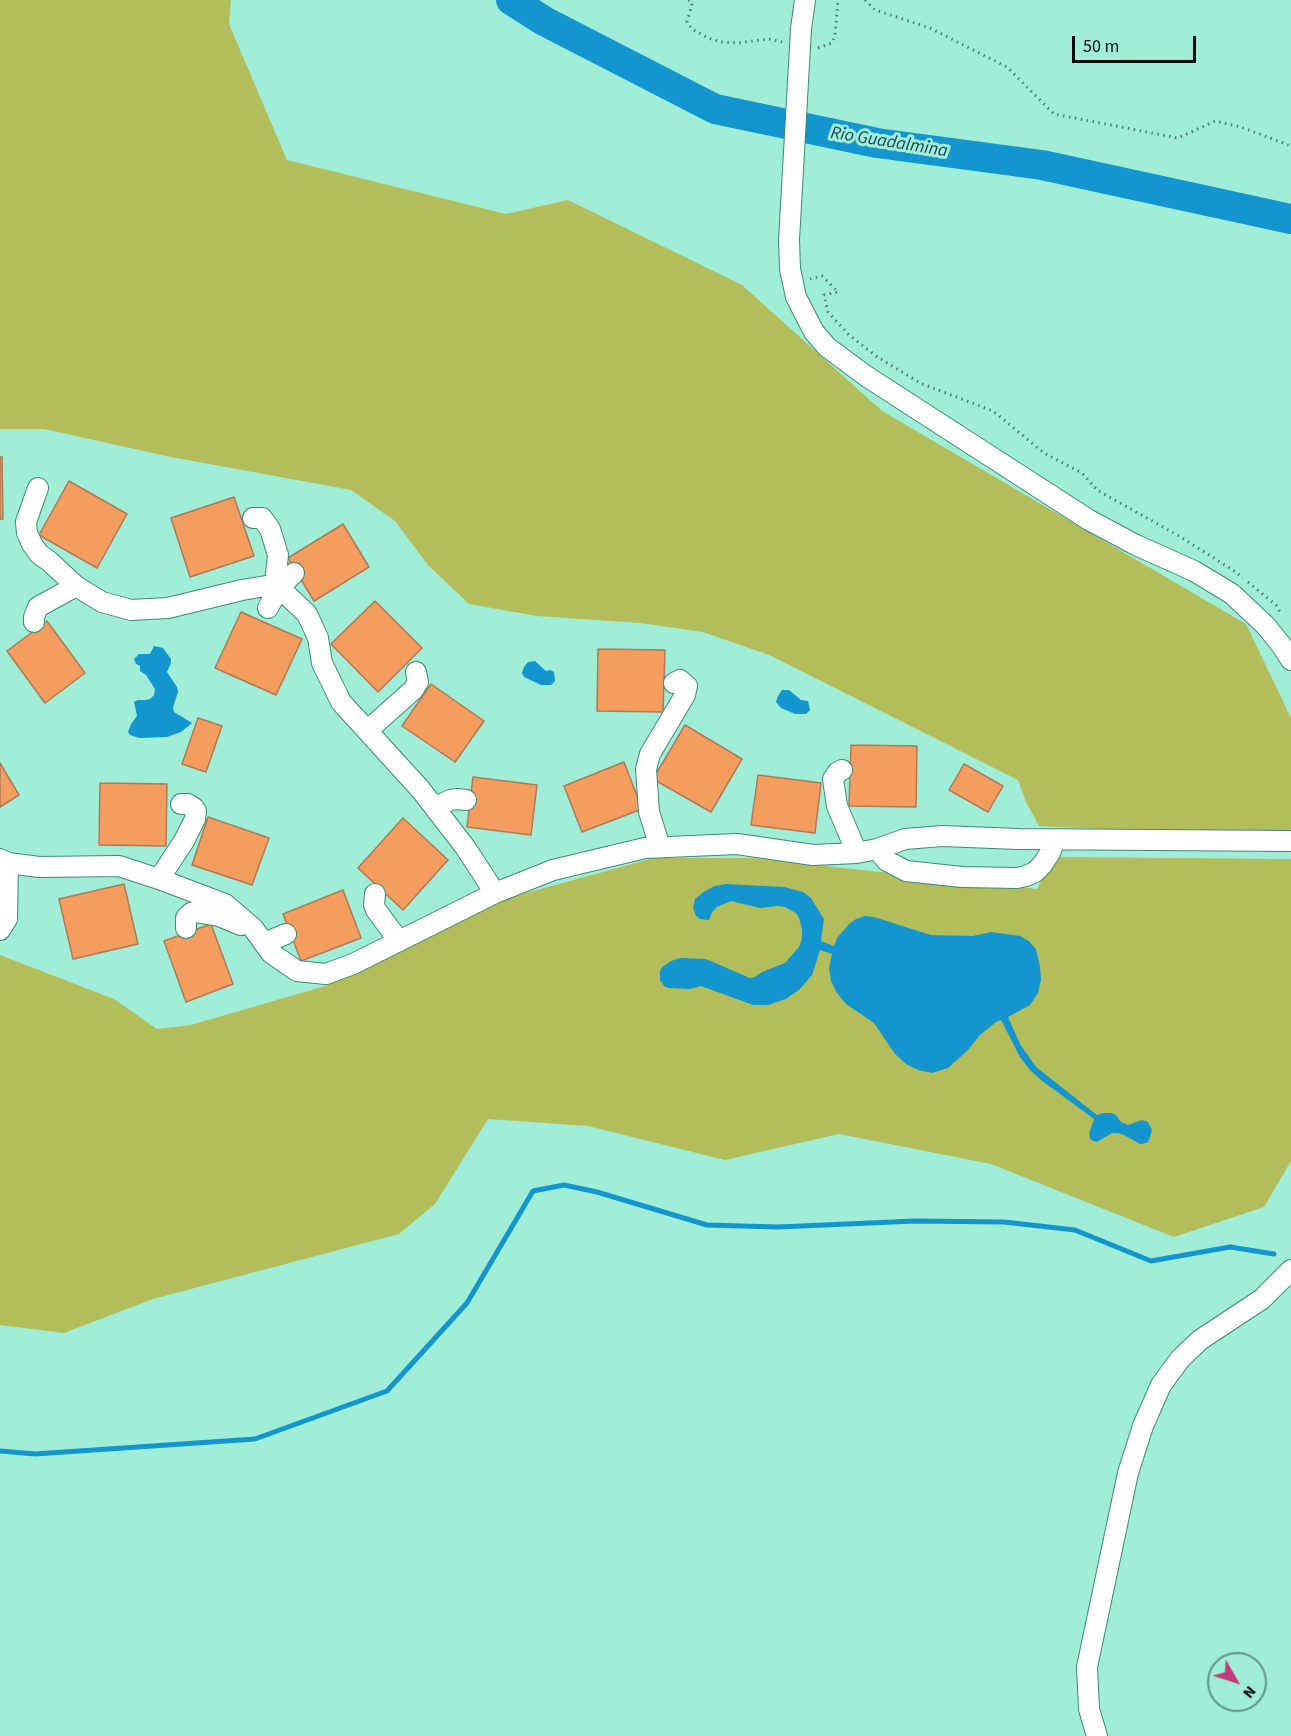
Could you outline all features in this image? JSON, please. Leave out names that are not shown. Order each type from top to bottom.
[{"type":"street","points":[[806,0],[800,39],[789,240],[790,269],[796,297],[814,332],[827,347],[866,376],[1089,520],[1128,541],[1194,571],[1232,594],[1266,627],[1291,660]]},
{"type":"street","points":[[36,489],[26,522],[27,533],[32,544],[39,554],[76,586],[102,602],[131,610],[168,608],[266,586],[278,589],[288,596],[307,614],[318,638],[322,663],[342,702],[421,790],[465,847],[495,893]]},
{"type":"street","points":[[253,518],[259,517],[264,520],[275,542],[278,555],[276,573],[278,589]]},
{"type":"street","points":[[268,608],[278,589],[294,573]]},
{"type":"street","points":[[34,622],[38,608],[76,586]]},
{"type":"street","points":[[660,847],[640,776],[650,753],[664,736],[687,686],[680,680],[674,683]]},
{"type":"street","points":[[368,730],[416,686]]},
{"type":"street","points":[[842,770],[833,779],[831,797],[857,853]]},
{"type":"street","points":[[437,811],[442,804],[450,800],[466,800]]},
{"type":"street","points":[[159,879],[194,830],[196,811],[188,804],[181,804]]},
{"type":"street","points":[[0,930],[7,919],[4,861],[78,874],[119,866],[159,879],[225,904],[259,935],[271,953],[297,971],[326,974],[353,964],[495,893],[553,870],[645,848],[737,843],[813,855],[857,853],[905,839],[942,836],[1055,840],[1291,841]]},
{"type":"street","points":[[877,849],[887,861],[906,871],[962,877],[1017,878],[1035,872],[1050,853],[1055,840]]},
{"type":"street","points":[[375,894],[376,910],[399,941]]},
{"type":"street","points":[[186,928],[186,918],[195,912],[219,916],[259,935],[286,934]]},
{"type":"street","points":[[1097,1736],[1089,1709],[1087,1667],[1128,1473],[1143,1426],[1161,1385],[1180,1359],[1200,1340],[1262,1299],[1291,1270]]},
{"type":"path","points":[[688,0],[692,5],[687,22],[692,29],[708,38],[737,43],[769,39],[800,39],[820,48],[832,42],[835,35],[838,0]]},
{"type":"path","points":[[865,0],[875,10],[930,28],[1007,67],[1054,114],[1178,138],[1215,121],[1241,127],[1291,147]]},
{"type":"path","points":[[806,272],[808,279],[822,276],[838,292],[824,295],[828,312],[849,335],[876,356],[920,383],[993,411],[1044,453],[1082,472],[1097,490],[1179,536],[1233,570],[1276,605],[1286,622]]},
{"type":"green space","points":[[0,0],[231,0],[229,24],[287,160],[506,214],[568,200],[742,285],[882,411],[1246,624],[1291,718],[1291,831],[1039,826],[1026,802],[1018,780],[769,655],[703,632],[640,623],[537,616],[469,604],[428,565],[395,521],[351,490],[171,457],[44,429],[0,429]]},
{"type":"green space","points":[[1054,857],[1291,859],[1291,1161],[1264,1207],[1174,1237],[991,1164],[839,1134],[725,1160],[588,1126],[488,1119],[435,1204],[399,1234],[153,1299],[64,1333],[0,1325],[0,955],[114,999],[157,1029],[191,1025],[325,986],[504,899],[654,858],[752,858],[1037,889]]},
{"type":"water","points":[[154,646],[163,648],[171,659],[167,672],[178,692],[173,707],[174,712],[192,723],[181,732],[167,737],[139,738],[128,732],[137,716],[134,702],[150,699],[155,689],[146,675],[140,671],[140,666],[134,659],[139,654],[150,654]]},
{"type":"water","points":[[535,661],[546,671],[554,672],[555,681],[551,685],[541,685],[524,677],[522,673],[524,667],[528,662]]},
{"type":"water","points":[[782,690],[789,690],[801,700],[808,701],[810,710],[806,714],[795,714],[781,708],[776,702]]},
{"type":"water","points":[[726,884],[784,887],[803,892],[811,898],[824,919],[821,941],[834,946],[837,938],[849,924],[865,916],[931,935],[973,936],[991,932],[1020,936],[1029,941],[1036,949],[1041,980],[1038,993],[1030,1005],[1008,1017],[1020,1044],[1036,1067],[1097,1115],[1112,1113],[1128,1125],[1142,1120],[1148,1122],[1152,1130],[1149,1140],[1147,1143],[1140,1144],[1124,1135],[1112,1133],[1097,1142],[1091,1140],[1089,1134],[1094,1119],[1030,1070],[1020,1057],[1001,1020],[980,1035],[968,1050],[948,1068],[932,1073],[906,1064],[895,1054],[874,1023],[846,1004],[837,993],[831,981],[829,968],[832,954],[820,950],[812,975],[800,989],[786,999],[768,1005],[753,1005],[701,986],[690,989],[665,987],[660,980],[662,967],[680,958],[706,959],[750,978],[785,963],[799,947],[802,929],[799,918],[796,913],[785,907],[760,908],[731,901],[717,907],[709,920],[696,916],[693,908],[695,899],[715,886]]},
{"type":"building","points":[[0,457],[2,457],[3,519],[0,519]]},
{"type":"building","points":[[69,481],[127,514],[97,568],[39,535]]},
{"type":"building","points":[[234,497],[254,556],[190,577],[171,518]]},
{"type":"building","points":[[343,524],[369,567],[314,601],[288,558]]},
{"type":"building","points":[[375,601],[422,648],[378,692],[331,644]]},
{"type":"building","points":[[241,612],[302,639],[276,695],[215,668]]},
{"type":"building","points":[[47,621],[85,673],[45,703],[7,651]]},
{"type":"building","points":[[598,649],[665,650],[663,712],[597,711]]},
{"type":"building","points":[[431,684],[484,721],[455,762],[402,726]]},
{"type":"building","points":[[198,718],[222,726],[206,772],[182,764]]},
{"type":"building","points":[[685,725],[742,759],[711,812],[653,779]]},
{"type":"building","points":[[851,745],[917,746],[916,807],[849,806]]},
{"type":"building","points":[[624,762],[642,809],[582,832],[564,786]]},
{"type":"building","points":[[0,763],[19,795],[0,807]]},
{"type":"building","points":[[964,764],[1003,786],[988,812],[949,790]]},
{"type":"building","points":[[758,775],[821,783],[815,833],[751,825]]},
{"type":"building","points":[[473,777],[537,785],[531,835],[467,827]]},
{"type":"building","points":[[100,783],[167,784],[166,846],[99,845]]},
{"type":"building","points":[[208,817],[269,838],[252,885],[192,865]]},
{"type":"building","points":[[403,818],[448,860],[403,910],[358,868]]},
{"type":"building","points":[[124,884],[138,944],[73,959],[59,899]]},
{"type":"building","points":[[343,890],[361,938],[301,961],[283,914]]},
{"type":"building","points":[[211,924],[233,984],[186,1002],[164,941]]},
{"type":"waterway","name":"Rio Guadalmina","points":[[511,0],[544,21],[715,109],[877,143],[1042,165],[1291,219]]},
{"type":"waterway","points":[[0,1451],[35,1454],[255,1439],[387,1391],[467,1303],[533,1191],[564,1185],[597,1192],[707,1225],[778,1227],[915,1221],[1004,1222],[1075,1230],[1151,1261],[1230,1247],[1274,1254]]}]
